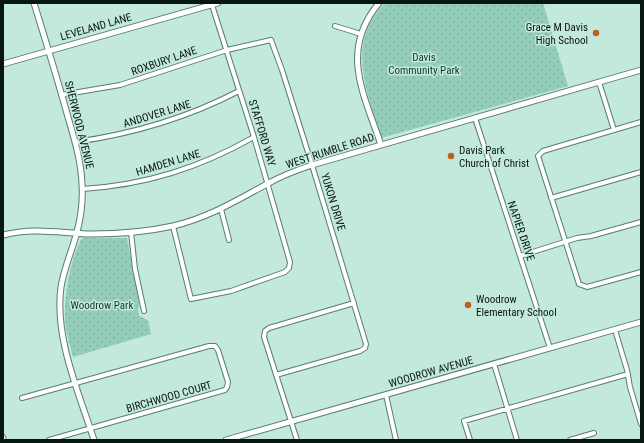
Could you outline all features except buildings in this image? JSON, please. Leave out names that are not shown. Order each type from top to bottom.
[{"type":"street","name":"SHERWOOD AVENUE","points":[[34,3],[62,95],[81,170],[81,213],[77,233],[64,274],[60,307],[63,337],[94,440]]},
{"type":"street","points":[[379,3],[371,13],[361,34],[357,55],[358,73],[381,145]]},
{"type":"street","name":"LEVELAND LANE","points":[[3,64],[215,4]]},
{"type":"street","name":"STAFFORD WAY","points":[[173,226],[191,299],[249,286],[285,272],[289,268],[290,262],[227,50],[215,4]]},
{"type":"street","points":[[335,26],[361,34]]},
{"type":"street","name":"ROXBURY LANE","points":[[62,95],[120,85],[227,50],[271,40]]},
{"type":"street","name":"YUKON DRIVE","points":[[271,40],[312,165],[366,342],[365,348],[360,351],[276,375]]},
{"type":"street","name":"WEST RUMBLE ROAD","points":[[3,235],[34,230],[77,233],[131,232],[173,226],[202,218],[268,184],[312,165],[641,70]]},
{"type":"street","points":[[599,82],[614,130]]},
{"type":"street","name":"ANDOVER LANE","points":[[75,142],[115,136],[151,127],[190,114],[239,91]]},
{"type":"street","name":"NAPIER DRIVE","points":[[475,118],[550,348]]},
{"type":"street","points":[[641,122],[543,150],[539,154],[538,158],[578,281],[582,286],[587,287],[641,272]]},
{"type":"street","name":"HAMDEN LANE","points":[[82,189],[134,183],[170,174],[220,156],[254,137]]},
{"type":"street","points":[[551,198],[641,172]]},
{"type":"street","points":[[221,209],[229,240]]},
{"type":"street","points":[[520,256],[565,242],[641,222]]},
{"type":"street","points":[[131,232],[135,269],[144,311]]},
{"type":"street","points":[[296,440],[264,337],[265,331],[269,328],[354,303]]},
{"type":"street","name":"WOODROW AVENUE","points":[[226,440],[238,438],[641,322]]},
{"type":"street","points":[[614,330],[628,374],[630,387],[641,424]]},
{"type":"street","name":"BIRCHWOOD COURT","points":[[49,440],[225,390],[228,382],[218,350],[215,346],[209,346],[76,383]]},
{"type":"street","points":[[494,364],[517,440]]},
{"type":"street","points":[[470,440],[464,422],[628,374]]},
{"type":"street","points":[[22,398],[76,383]]},
{"type":"street","points":[[386,395],[396,440]]},
{"type":"street","points":[[570,440],[594,433]]},
{"type":"green space","name":"Davis Community Park","points":[[385,3],[543,3],[568,86],[381,138],[366,86],[362,51],[366,34],[373,18]]},
{"type":"green space","name":"Woodrow Park","points":[[82,238],[127,238],[139,302],[139,316],[148,320],[151,334],[73,357],[68,339],[65,310],[71,267]]},
{"type":"place","name":"Grace M Davis High School","points":[[596,33]]},
{"type":"place","name":"Davis Park Church of Christ","points":[[451,156]]},
{"type":"place","name":"Woodrow Elementary School","points":[[468,305]]}]
